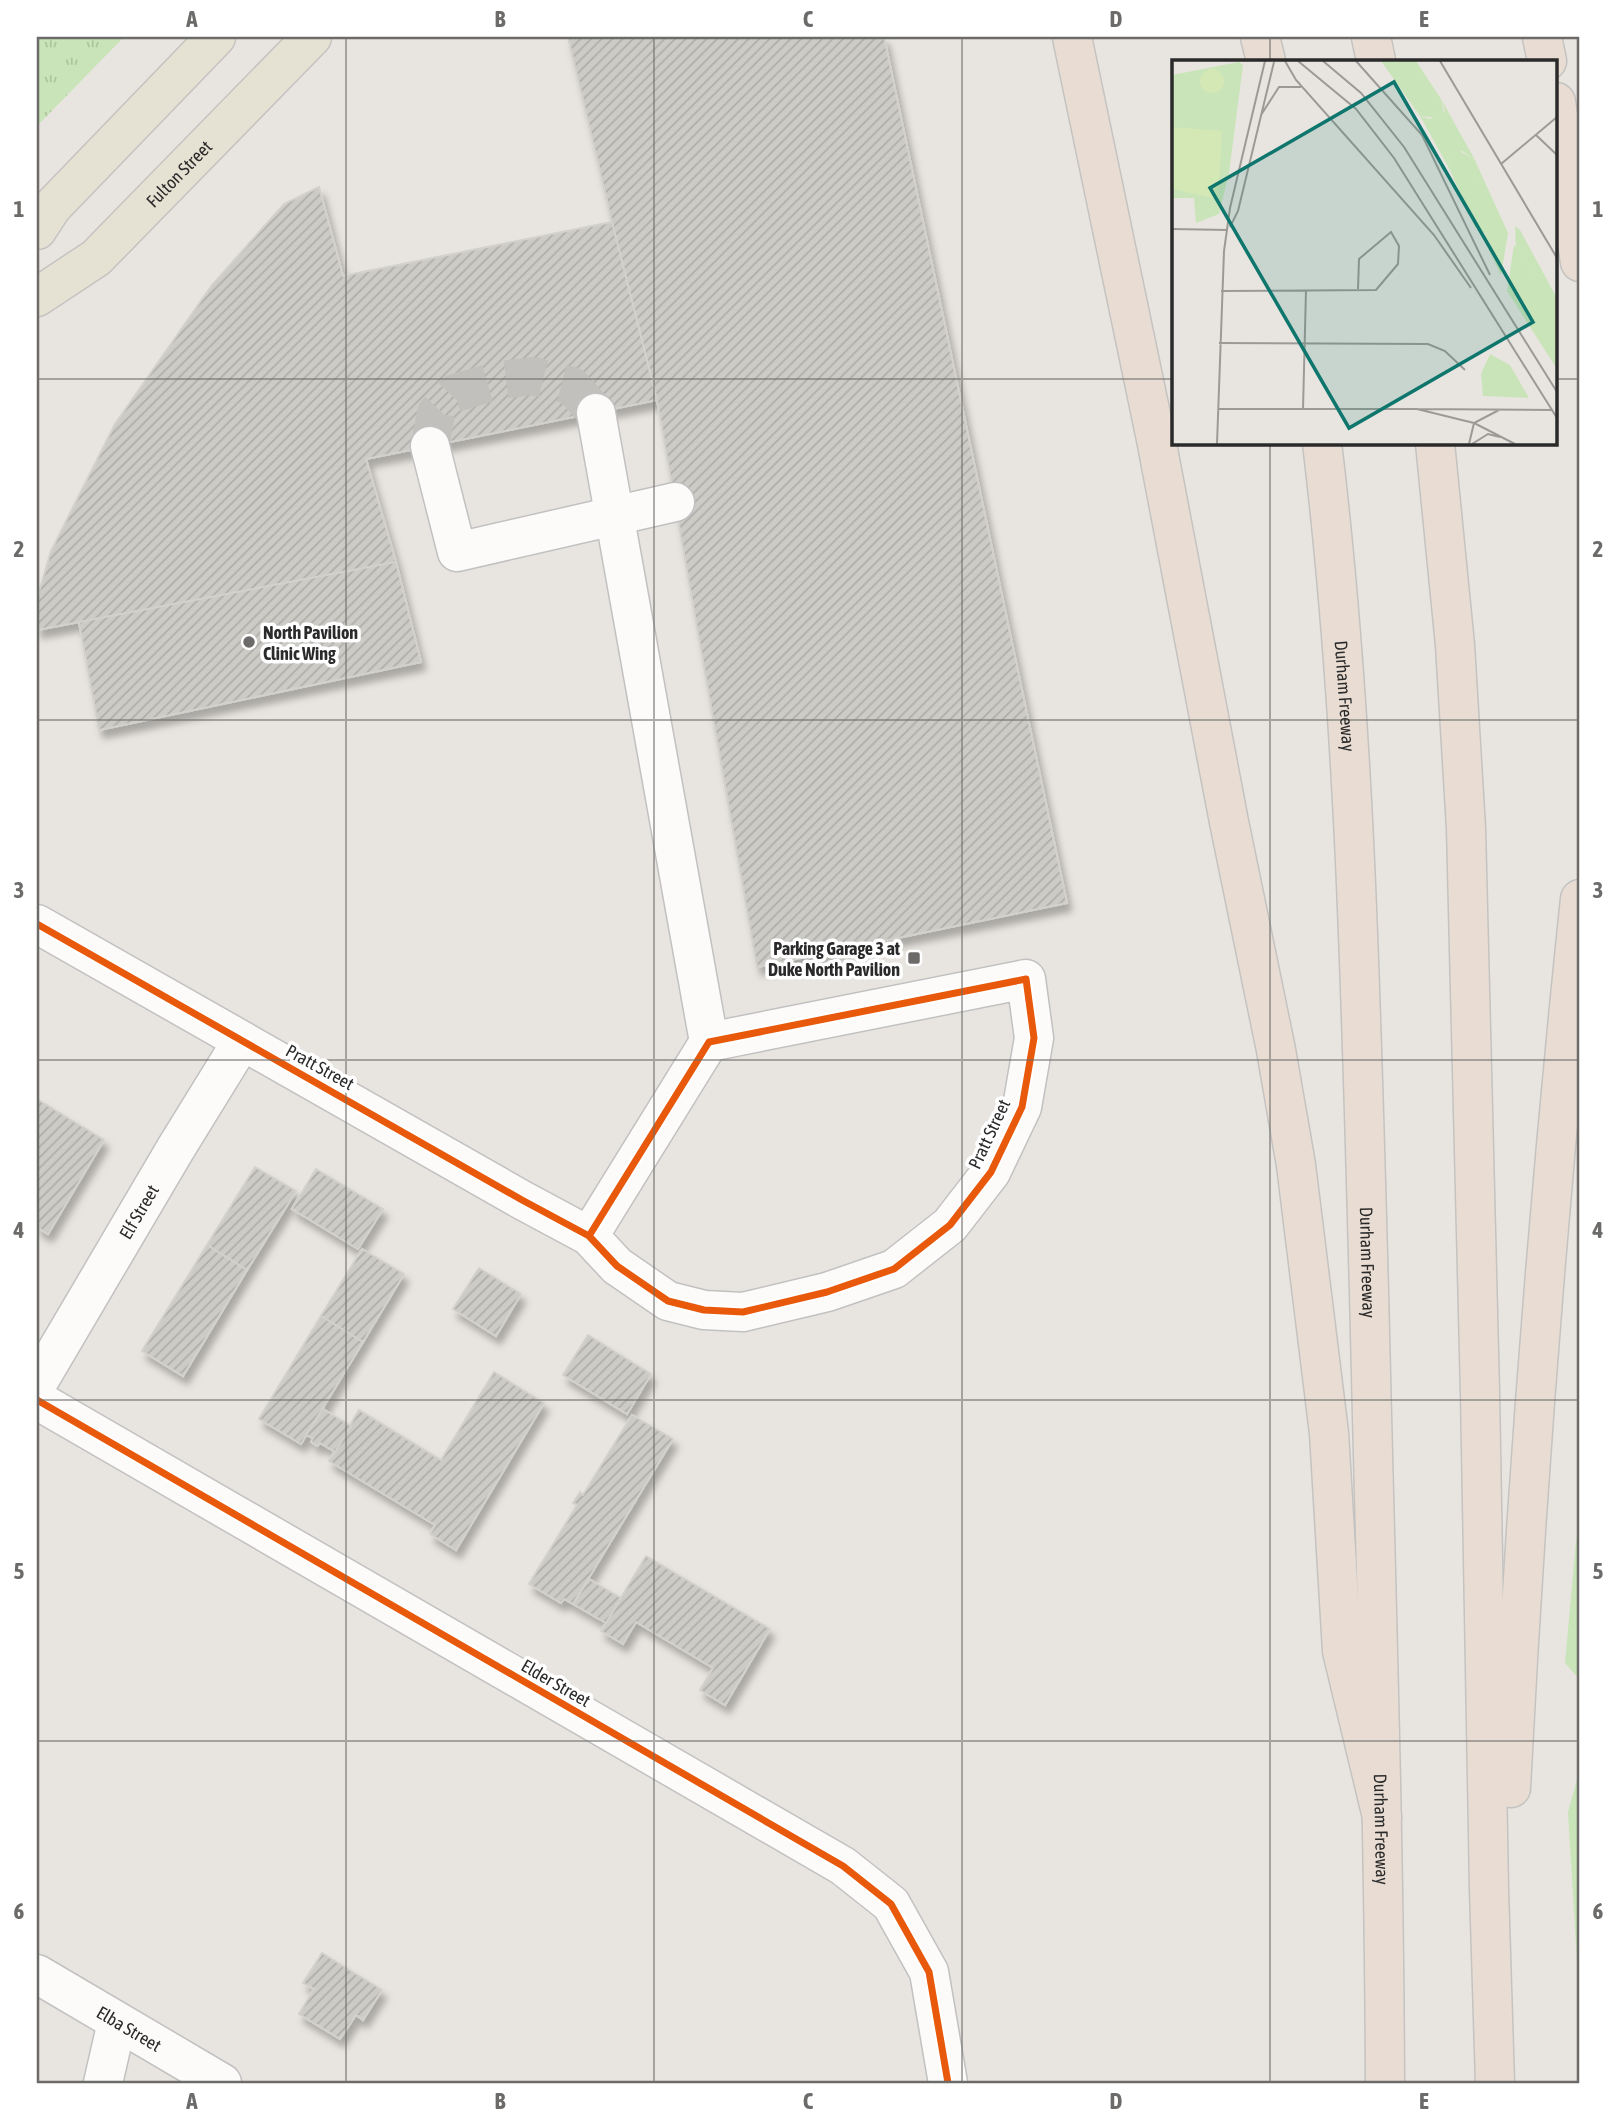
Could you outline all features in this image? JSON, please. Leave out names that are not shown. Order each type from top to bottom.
[{"type":"highway","points":[[1072,37],[1156,439],[1229,822],[1276,1050],[1307,1247],[1329,1433],[1342,1651],[1382,1817]]},
{"type":"highway","points":[[1260,37],[1266,60]]},
{"type":"highway","points":[[1371,37],[1376,60]]},
{"type":"highway","points":[[1542,37],[1547,60]]},
{"type":"highway","points":[[1558,115],[1580,262]]},
{"type":"highway","name":"Durham Freeway","points":[[1322,444],[1347,716],[1362,1039],[1382,1817],[1385,2083]]},
{"type":"highway","points":[[1435,444],[1455,645],[1465,828],[1495,2083]]},
{"type":"highway","points":[[1489,1889],[1510,1798],[1520,1606],[1552,1182],[1580,899]]},
{"type":"main road","points":[[37,230],[52,206],[216,37]]},
{"type":"main road","name":"Fulton Street","points":[[37,298],[96,258],[312,37]]},
{"type":"street","points":[[589,1236],[709,1042],[596,413]]},
{"type":"street","points":[[430,446],[457,552],[675,502]]},
{"type":"street","name":"Pratt Street","points":[[37,924],[589,1236],[617,1266],[668,1301],[704,1310],[743,1312],[827,1292],[894,1269],[950,1225],[991,1172],[1022,1107],[1034,1038],[1026,979],[709,1042]]},
{"type":"street","name":"Elf Street","points":[[37,1384],[242,1041]]},
{"type":"street","name":"Elder Street","points":[[37,1400],[843,1866],[891,1904],[929,1972],[948,2083]]},
{"type":"street","name":"Elba Street","points":[[37,1974],[222,2083]]},
{"type":"street","points":[[103,2083],[117,2022]]},
{"type":"green space","points":[[37,37],[124,37],[37,126]]},
{"type":"green space","points":[[1580,1520],[1580,1680],[1565,1663]]},
{"type":"green space","points":[[1580,1769],[1580,2012],[1568,1812]]},
{"type":"building","points":[[568,37],[884,37],[1067,903],[757,967],[657,400]]},
{"type":"building","points":[[319,187],[343,276],[612,222],[657,400],[366,459],[396,562],[37,630],[37,599],[51,551],[115,424],[212,285],[284,204]]},
{"type":"building","name":"North Pavilion Clinic Wing","points":[[396,562],[421,662],[99,730],[79,622]]},
{"type":"building","points":[[37,1099],[104,1140],[48,1234],[37,1227]]},
{"type":"building","points":[[255,1167],[296,1191],[247,1270],[207,1245]]},
{"type":"building","points":[[316,1169],[383,1209],[358,1249],[292,1209]]},
{"type":"building","points":[[207,1245],[247,1270],[183,1376],[142,1351]]},
{"type":"building","points":[[362,1249],[404,1274],[363,1342],[321,1316]]},
{"type":"building","points":[[479,1268],[521,1294],[496,1336],[453,1309]]},
{"type":"building","points":[[321,1316],[363,1342],[301,1444],[259,1419]]},
{"type":"building","points":[[588,1335],[651,1374],[627,1414],[563,1375]]},
{"type":"building","points":[[494,1372],[544,1403],[456,1550],[430,1534],[435,1525],[329,1461],[359,1410],[441,1460]]},
{"type":"building","points":[[323,1409],[351,1426],[335,1452],[320,1443],[317,1446],[311,1442],[313,1438],[306,1435]]},
{"type":"building","points":[[632,1415],[673,1439],[573,1604],[564,1599],[561,1603],[529,1584],[577,1505],[573,1503],[580,1492],[583,1495]]},
{"type":"building","points":[[646,1556],[770,1629],[725,1705],[700,1690],[713,1668],[636,1622],[623,1644],[601,1631]]},
{"type":"building","points":[[589,1579],[621,1598],[606,1623],[573,1604]]},
{"type":"building","points":[[322,1953],[382,1990],[363,2020],[356,2015],[340,2039],[299,2014],[314,1989],[303,1983]]},
{"type":"tunnel","points":[[430,446],[436,413],[455,393],[500,380],[533,376],[572,386],[596,413]]},
{"type":"cycle path","points":[[37,924],[589,1236],[617,1266],[668,1301],[704,1310],[743,1312],[827,1292],[894,1269],[950,1225],[991,1172],[1022,1107],[1034,1038],[1026,979],[709,1042],[589,1236]]},
{"type":"cycle path","points":[[37,1400],[843,1866],[891,1904],[929,1972],[948,2083]]},
{"type":"place","name":"North Pavilion Clinic Wing","points":[[249,642]]},
{"type":"place","name":"Parking Garage 3 at Duke North Pavilion","points":[[914,958]]}]
